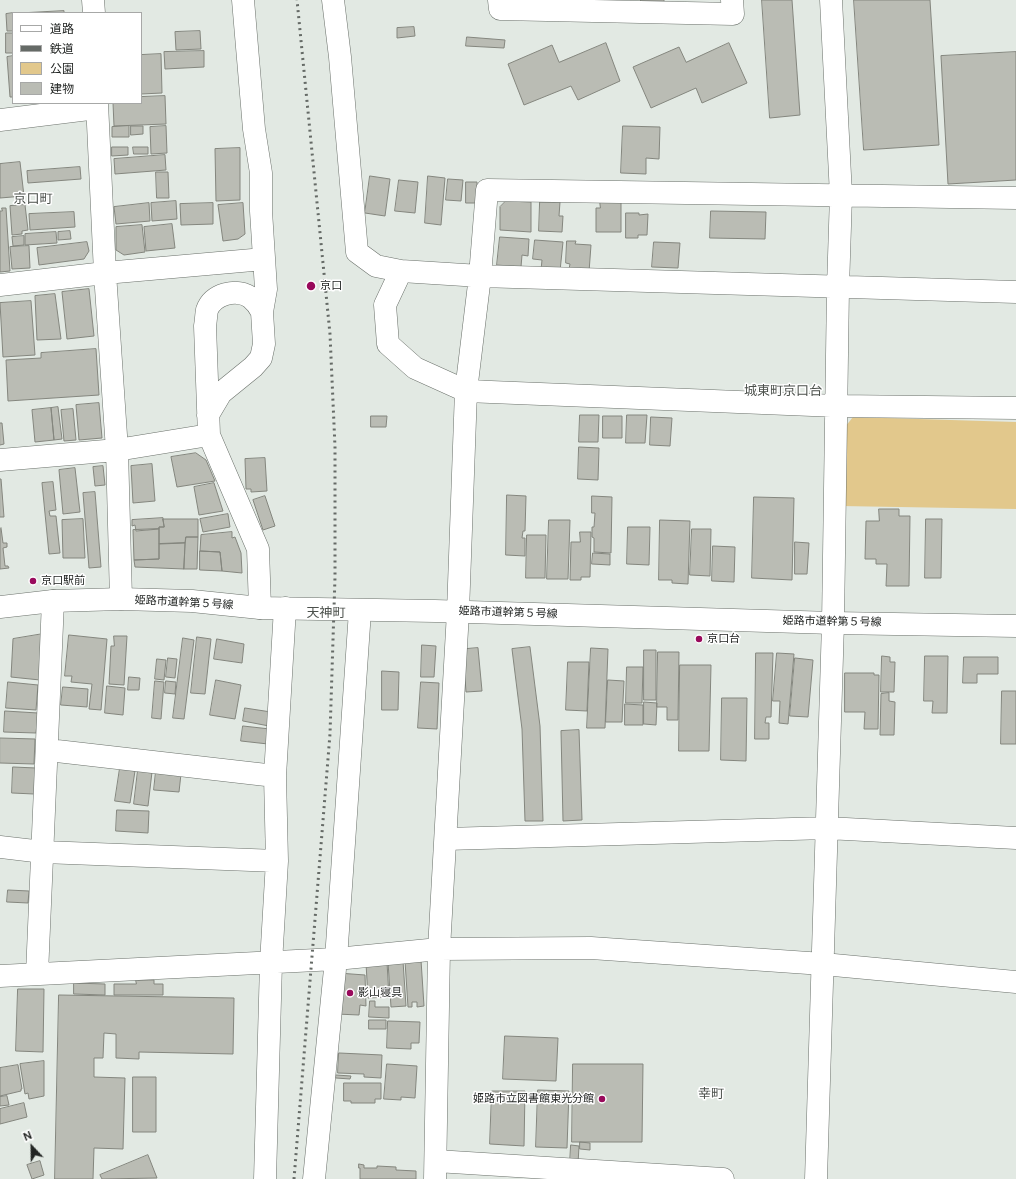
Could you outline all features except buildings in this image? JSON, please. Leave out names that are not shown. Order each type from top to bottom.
[{"type":"street","points":[[94,0],[94,12]]},
{"type":"street","points":[[209,425],[222,393],[253,368],[261,358],[264,344],[262,312],[266,289],[261,211],[261,174],[254,129],[243,0]]},
{"type":"street","points":[[333,0],[340,57],[357,252],[376,266],[401,271],[480,276],[838,288],[1016,292]]},
{"type":"street","points":[[499,0],[500,9],[733,14],[732,0]]},
{"type":"street","points":[[816,1179],[833,623],[838,288],[841,195],[831,0]]},
{"type":"street","points":[[0,120],[97,105],[105,273],[117,450],[121,600]]},
{"type":"street","points":[[723,1179],[435,1170],[439,949],[458,612],[466,391],[480,276],[487,190],[1016,198]]},
{"type":"street","points":[[0,285],[105,273],[264,259]]},
{"type":"street","points":[[401,271],[385,305],[388,344],[415,368],[466,391],[837,406],[1016,408]]},
{"type":"street","points":[[260,608],[258,549],[209,425],[205,326],[207,310],[215,299],[223,295],[232,293],[249,296],[262,312]]},
{"type":"street","points":[[0,460],[117,450],[209,425]]},
{"type":"street","points":[[37,974],[48,750],[53,601]]},
{"type":"street","name":"姫路市道幹第５号線","points":[[0,607],[53,601],[192,601],[260,608],[833,623],[1016,626]]},
{"type":"street","points":[[265,1179],[271,963],[277,861],[275,776],[285,608]]},
{"type":"street","points":[[314,1179],[336,959],[360,611]]},
{"type":"street","points":[[48,750],[275,776]]},
{"type":"street","points":[[446,839],[827,828],[1016,838]]},
{"type":"street","points":[[0,847],[43,852],[277,861]]},
{"type":"street","points":[[0,976],[271,963],[336,959],[439,949],[591,948],[822,964],[1016,982]]},
{"type":"green space","points":[[853,417],[1016,422],[1016,509],[840,506],[845,427]]},
{"type":"railway","points":[[294,1179],[330,734],[335,577],[335,447],[330,334],[297,0]]},
{"type":"place","name":"京口","points":[[311,286]]},
{"type":"place","name":"京口駅前","points":[[33,581]]},
{"type":"place","name":"京口台","points":[[699,639]]},
{"type":"place","name":"影山寝具","points":[[350,993]]},
{"type":"place","name":"姫路市立図書館東光分館","points":[[602,1099]]},
{"type":"district","name":"京口町","points":[[33,200]]},
{"type":"district","name":"城東町京口台","points":[[783,392]]},
{"type":"district","name":"天神町","points":[[326,614]]},
{"type":"district","name":"幸町","points":[[711,1095]]}]
